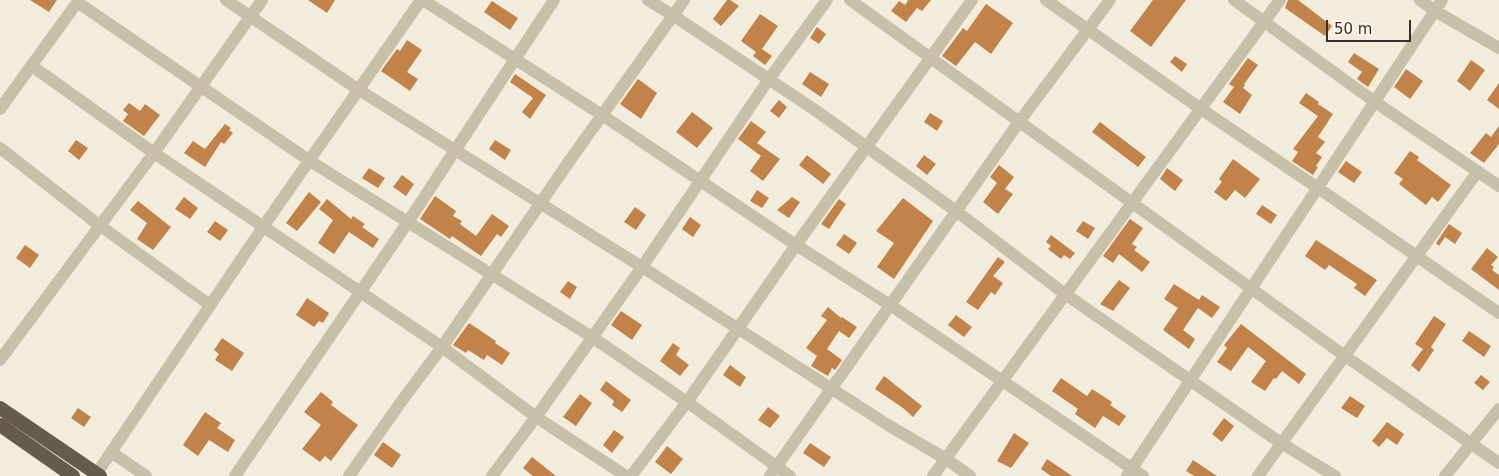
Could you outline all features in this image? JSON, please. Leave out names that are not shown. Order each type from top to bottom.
[{"type":"highway","points":[[0,408],[97,475]]},
{"type":"highway","points":[[0,426],[73,476]]},
{"type":"street","points":[[226,0],[359,90],[455,149],[830,389],[946,459],[970,476]]},
{"type":"street","points":[[0,360],[154,153],[262,0]]},
{"type":"street","points":[[97,475],[263,226],[422,0],[602,115],[796,245],[890,305],[1003,381],[1129,472],[1143,476]]},
{"type":"street","points":[[235,476],[408,222],[554,0]]},
{"type":"street","points":[[648,0],[770,79],[956,211],[1065,294],[1191,379],[1281,443],[1335,476]]},
{"type":"street","points":[[349,476],[400,402],[442,347],[684,0]]},
{"type":"street","points":[[492,476],[642,268],[700,180],[827,0]]},
{"type":"street","points":[[850,0],[1345,356],[1499,463]]},
{"type":"street","points":[[631,476],[687,402],[866,146],[972,0]]},
{"type":"street","points":[[1046,0],[1200,109],[1499,313]]},
{"type":"street","points":[[774,471],[1019,122],[1110,0]]},
{"type":"street","points":[[1234,0],[1375,102],[1499,186]]},
{"type":"street","points":[[933,476],[1280,0]]},
{"type":"street","points":[[1420,0],[1438,5],[1499,48]]},
{"type":"street","points":[[0,109],[78,1],[310,161],[592,337],[687,402],[774,471],[790,476]]},
{"type":"street","points":[[1129,472],[1438,5]]},
{"type":"street","points":[[32,66],[154,153],[442,347],[536,417],[626,476]]},
{"type":"street","points":[[0,148],[99,225],[210,305]]},
{"type":"street","points":[[1258,476],[1478,171]]},
{"type":"street","points":[[1444,476],[1499,409]]},
{"type":"street","points":[[111,452],[146,476]]},
{"type":"building","points":[[30,0],[57,0],[49,12]]},
{"type":"building","points":[[308,0],[335,0],[327,13]]},
{"type":"building","points":[[727,0],[739,6],[721,26],[713,19]]},
{"type":"building","points":[[907,0],[931,0],[922,11],[917,8],[906,22],[891,11],[899,1],[905,5]]},
{"type":"building","points":[[1153,0],[1186,0],[1151,47],[1130,31]]},
{"type":"building","points":[[1288,0],[1298,0],[1332,26],[1325,36],[1285,8]]},
{"type":"building","points":[[492,1],[518,18],[510,30],[484,12]]},
{"type":"building","points":[[986,4],[1013,23],[991,54],[975,42],[956,66],[942,56],[963,28],[967,31]]},
{"type":"building","points":[[760,14],[778,26],[762,49],[772,56],[765,65],[753,56],[756,52],[741,41]]},
{"type":"building","points":[[817,27],[826,34],[819,44],[810,38]]},
{"type":"building","points":[[407,40],[422,50],[407,72],[418,79],[410,91],[381,71],[397,49],[400,51]]},
{"type":"building","points":[[1354,53],[1379,69],[1368,87],[1357,79],[1362,72],[1348,62]]},
{"type":"building","points":[[1175,56],[1187,64],[1182,72],[1170,62]]},
{"type":"building","points":[[1248,58],[1258,65],[1244,84],[1243,88],[1252,95],[1240,114],[1223,102],[1234,87],[1229,84]]},
{"type":"building","points":[[1471,60],[1485,70],[1470,91],[1457,81]]},
{"type":"building","points":[[1406,69],[1423,81],[1410,99],[1394,87]]},
{"type":"building","points":[[810,72],[829,84],[821,97],[802,84]]},
{"type":"building","points":[[515,74],[546,95],[530,119],[522,112],[533,98],[510,82]]},
{"type":"building","points":[[638,79],[657,93],[641,119],[620,104]]},
{"type":"building","points":[[1499,83],[1499,109],[1487,100]]},
{"type":"building","points":[[1306,93],[1333,114],[1318,137],[1325,142],[1316,153],[1322,157],[1313,175],[1292,161],[1298,152],[1293,149],[1318,116],[1299,103]]},
{"type":"building","points":[[779,100],[787,107],[779,118],[770,111]]},
{"type":"building","points":[[129,103],[140,111],[145,104],[160,115],[144,136],[123,121],[128,114],[123,110]]},
{"type":"building","points":[[692,112],[713,128],[697,148],[676,132]]},
{"type":"building","points":[[930,113],[943,121],[937,131],[924,122]]},
{"type":"building","points":[[751,121],[766,132],[757,143],[780,159],[763,181],[750,171],[761,156],[738,139]]},
{"type":"building","points":[[1100,122],[1146,157],[1138,167],[1092,132]]},
{"type":"building","points":[[225,124],[231,128],[229,130],[233,133],[224,144],[221,142],[205,167],[184,153],[193,141],[205,149]]},
{"type":"building","points":[[1499,126],[1499,144],[1484,163],[1470,153],[1486,133],[1491,137]]},
{"type":"building","points":[[76,140],[88,148],[79,160],[68,151]]},
{"type":"building","points":[[495,140],[511,150],[505,160],[489,149]]},
{"type":"building","points":[[1410,151],[1419,157],[1417,160],[1451,185],[1438,202],[1432,197],[1426,205],[1399,184],[1403,179],[1394,173]]},
{"type":"building","points":[[807,155],[831,174],[823,184],[799,165]]},
{"type":"building","points":[[924,155],[936,164],[927,175],[916,166]]},
{"type":"building","points":[[1233,159],[1260,179],[1245,198],[1235,190],[1226,201],[1214,192],[1222,182],[1219,179]]},
{"type":"building","points":[[1346,161],[1362,172],[1354,183],[1338,172]]},
{"type":"building","points":[[999,165],[1014,177],[1005,189],[1013,194],[998,214],[983,202],[997,183],[990,177]]},
{"type":"building","points":[[369,168],[385,178],[378,188],[362,178]]},
{"type":"building","points":[[1167,168],[1183,180],[1175,191],[1160,179]]},
{"type":"building","points":[[402,175],[414,184],[406,196],[393,187]]},
{"type":"building","points":[[757,190],[769,198],[762,208],[750,201]]},
{"type":"building","points":[[309,192],[321,202],[297,231],[286,223]]},
{"type":"building","points":[[435,196],[456,211],[453,216],[462,221],[460,224],[476,236],[492,214],[509,226],[501,237],[497,234],[481,256],[452,236],[450,239],[420,219]]},
{"type":"building","points":[[184,197],[198,208],[190,219],[175,209]]},
{"type":"building","points":[[792,197],[800,202],[789,218],[777,210]]},
{"type":"building","points":[[903,198],[933,221],[894,279],[877,267],[894,243],[876,231]]},
{"type":"building","points":[[327,199],[351,219],[353,216],[365,224],[362,227],[379,239],[373,248],[349,232],[334,254],[318,243],[333,220],[319,209]]},
{"type":"building","points":[[839,199],[846,204],[829,229],[821,224]]},
{"type":"building","points":[[138,201],[171,227],[153,250],[137,239],[147,223],[130,210]]},
{"type":"building","points":[[1262,205],[1277,215],[1271,224],[1256,214]]},
{"type":"building","points":[[635,207],[646,215],[636,230],[624,222]]},
{"type":"building","points":[[690,217],[701,225],[693,237],[682,229]]},
{"type":"building","points":[[1130,219],[1143,228],[1132,244],[1137,247],[1134,250],[1150,262],[1142,272],[1119,254],[1113,263],[1103,256]]},
{"type":"building","points":[[215,221],[228,230],[220,241],[207,232]]},
{"type":"building","points":[[1083,221],[1095,228],[1088,239],[1076,231]]},
{"type":"building","points":[[1449,224],[1462,233],[1455,244],[1445,237],[1439,246],[1436,243]]},
{"type":"building","points":[[844,234],[857,243],[849,254],[836,245]]},
{"type":"building","points":[[1051,235],[1075,253],[1070,259],[1064,255],[1061,259],[1048,249],[1051,246],[1046,242]]},
{"type":"building","points":[[1316,240],[1377,280],[1365,296],[1354,288],[1357,284],[1329,265],[1325,270],[1305,256]]},
{"type":"building","points":[[25,245],[39,255],[30,268],[16,258]]},
{"type":"building","points":[[1487,248],[1498,257],[1491,265],[1494,267],[1492,270],[1499,275],[1499,290],[1471,269]]},
{"type":"building","points":[[998,257],[1005,262],[993,276],[1003,283],[995,295],[991,292],[978,310],[966,302]]},
{"type":"building","points":[[1119,280],[1130,288],[1113,311],[1100,304]]},
{"type":"building","points":[[568,281],[577,287],[570,299],[560,292]]},
{"type":"building","points":[[1174,284],[1199,300],[1202,295],[1220,307],[1212,318],[1198,308],[1183,330],[1195,339],[1189,349],[1163,330],[1178,308],[1164,299]]},
{"type":"building","points":[[307,298],[329,313],[323,323],[319,321],[314,327],[296,315]]},
{"type":"building","points":[[828,307],[841,318],[857,327],[849,338],[839,331],[827,349],[842,360],[835,370],[832,368],[828,376],[811,366],[817,356],[806,348],[827,320],[821,316]]},
{"type":"building","points":[[621,311],[642,325],[632,340],[611,325]]},
{"type":"building","points":[[956,315],[972,327],[964,337],[948,325]]},
{"type":"building","points":[[1434,316],[1446,324],[1431,347],[1434,350],[1419,372],[1411,365],[1423,349],[1415,344]]},
{"type":"building","points":[[469,323],[510,353],[502,365],[487,355],[484,360],[468,350],[466,353],[453,345]]},
{"type":"building","points":[[1241,324],[1306,374],[1299,384],[1282,371],[1276,379],[1274,378],[1265,391],[1251,382],[1266,361],[1248,347],[1231,371],[1217,362],[1227,348],[1224,345]]},
{"type":"building","points":[[1469,331],[1491,346],[1484,357],[1462,341]]},
{"type":"building","points":[[222,338],[244,353],[232,371],[215,360],[219,354],[214,350]]},
{"type":"building","points":[[673,343],[680,348],[676,355],[689,365],[680,376],[660,361]]},
{"type":"building","points":[[730,365],[746,377],[740,387],[723,375]]},
{"type":"building","points":[[1481,375],[1490,382],[1483,390],[1474,383]]},
{"type":"building","points":[[884,376],[922,406],[913,417],[875,389]]},
{"type":"building","points":[[1061,378],[1087,396],[1092,389],[1112,402],[1110,405],[1126,416],[1119,426],[1103,416],[1095,428],[1075,414],[1078,409],[1052,391]]},
{"type":"building","points":[[606,381],[631,400],[622,412],[612,405],[614,401],[600,390]]},
{"type":"building","points":[[321,392],[333,402],[331,405],[358,425],[331,461],[325,456],[320,462],[302,449],[321,425],[304,412]]},
{"type":"building","points":[[580,394],[592,403],[576,426],[563,417]]},
{"type":"building","points":[[1350,396],[1365,406],[1357,418],[1341,408]]},
{"type":"building","points":[[768,407],[780,416],[770,428],[758,420]]},
{"type":"building","points":[[78,408],[91,417],[84,427],[71,418]]},
{"type":"building","points":[[205,412],[221,423],[217,428],[235,440],[228,452],[209,440],[198,456],[183,445]]},
{"type":"building","points":[[1224,418],[1234,426],[1222,442],[1212,434]]},
{"type":"building","points":[[1387,422],[1404,434],[1397,445],[1387,438],[1379,447],[1372,441]]},
{"type":"building","points":[[614,430],[624,437],[612,453],[603,445]]},
{"type":"building","points":[[1014,433],[1029,443],[1011,468],[997,461]]},
{"type":"building","points":[[383,442],[401,455],[392,468],[374,455]]},
{"type":"building","points":[[810,443],[831,457],[824,467],[803,453]]},
{"type":"building","points":[[667,446],[683,459],[671,474],[655,462]]},
{"type":"building","points":[[532,457],[556,476],[533,476],[523,468]]},
{"type":"building","points":[[1047,459],[1072,476],[1051,476],[1041,469]]},
{"type":"building","points":[[1193,460],[1217,476],[1194,476],[1186,471]]}]
